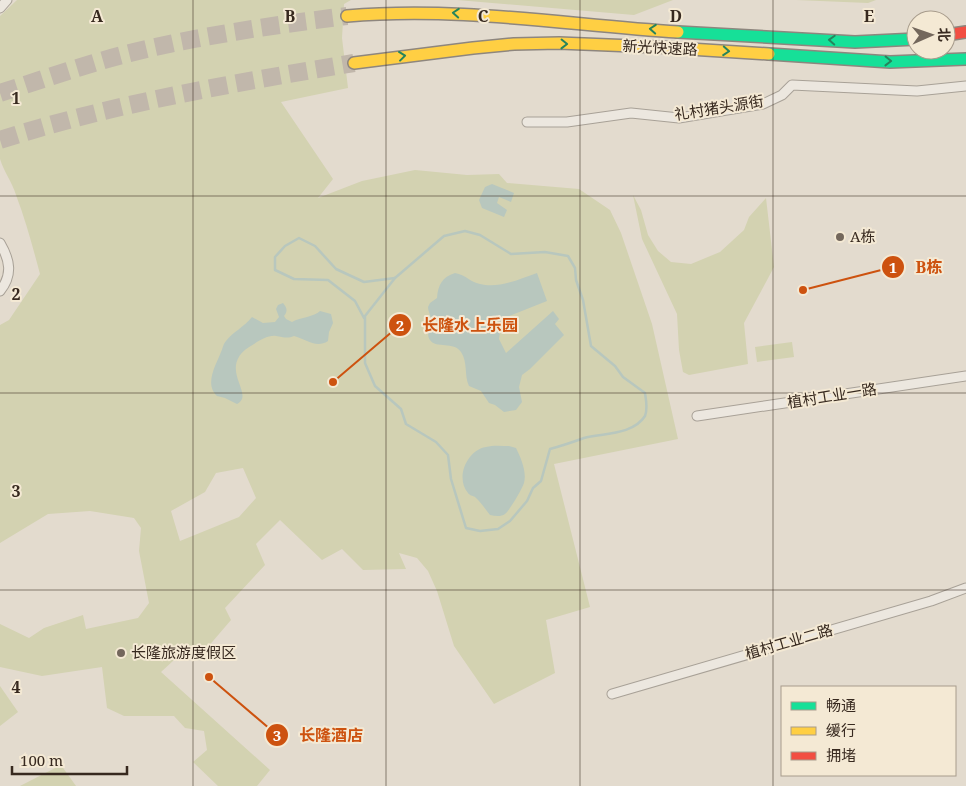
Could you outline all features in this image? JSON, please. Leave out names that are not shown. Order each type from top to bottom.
[{"type":"highway","name":"新光快速路","points":[[347,16],[381,13],[456,13],[649,29],[835,41],[906,39]]},
{"type":"highway","name":"新光快速路","points":[[354,63],[472,48],[514,44],[560,43],[658,47],[890,62],[966,59]]},
{"type":"street","points":[[0,8],[6,0]]},
{"type":"street","name":"礼村猪头源街","points":[[527,122],[568,122],[631,113],[679,118],[763,104],[782,95],[792,85],[917,91],[966,86]]},
{"type":"street","points":[[0,243],[9,263],[7,279],[0,291]]},
{"type":"street","name":"植村工业一路","points":[[697,416],[966,376]]},
{"type":"street","name":"植村工业二路","points":[[612,694],[931,601],[966,588]]},
{"type":"green space","points":[[17,0],[351,0],[344,4],[342,38],[348,88],[281,102],[333,179],[318,198],[362,181],[415,170],[467,175],[499,174],[507,183],[579,189],[610,210],[621,233],[652,324],[678,439],[554,464],[590,607],[546,620],[555,673],[494,704],[454,646],[437,591],[428,571],[417,558],[399,553],[406,569],[363,570],[342,549],[322,560],[280,520],[256,544],[265,565],[225,608],[231,620],[207,648],[186,649],[161,672],[270,770],[257,786],[218,786],[193,762],[207,750],[204,731],[185,728],[174,716],[124,716],[107,708],[102,667],[42,676],[0,667],[0,624],[29,638],[44,628],[83,615],[86,629],[138,618],[149,603],[139,551],[141,528],[134,518],[90,511],[48,514],[0,543],[0,325],[9,320],[40,274],[20,205],[0,159],[0,16]],"holes":[[[243,468],[256,498],[239,517],[180,541],[171,511],[205,492],[216,473]]]},
{"type":"green space","points":[[457,0],[673,0],[634,15]]},
{"type":"green space","points":[[796,0],[876,0],[868,3]]},
{"type":"green space","points":[[633,195],[641,210],[648,235],[658,251],[671,262],[691,264],[720,252],[744,230],[749,217],[766,198],[774,267],[744,323],[748,364],[689,375],[683,372],[679,350],[677,314],[642,239]]},
{"type":"green space","points":[[792,342],[794,357],[757,362],[755,347]]},
{"type":"green space","points":[[0,686],[18,712],[0,726]]},
{"type":"green space","points":[[61,765],[76,786],[20,786]]},
{"type":"shaded area","points":[[492,184],[514,193],[511,202],[499,197],[497,203],[507,210],[504,217],[482,208],[479,200],[485,187]]},
{"type":"shaded area","points":[[455,273],[477,283],[494,285],[509,283],[537,273],[547,301],[502,319],[499,339],[506,353],[553,311],[559,319],[555,324],[564,335],[522,375],[519,387],[522,402],[516,410],[504,412],[489,403],[481,391],[469,386],[461,352],[454,347],[436,344],[430,340],[428,332],[431,318],[428,307],[437,298],[438,289],[442,282]]},
{"type":"shaded area","points":[[283,303],[286,310],[284,316],[292,322],[314,315],[320,311],[331,314],[333,323],[328,341],[315,344],[294,336],[287,338],[273,336],[262,339],[242,352],[237,361],[236,370],[242,399],[237,404],[217,396],[211,386],[211,380],[225,342],[252,317],[263,323],[275,322],[279,317],[276,309],[278,305]]},
{"type":"shaded area","points":[[492,446],[516,448],[520,456],[524,470],[524,483],[516,499],[505,514],[500,516],[490,515],[464,487],[463,473],[473,453],[479,449]]},
{"type":"waterway","points":[[465,231],[480,235],[511,254],[545,252],[568,256],[575,268],[591,346],[615,366],[623,377],[645,393],[646,404],[645,416],[633,427],[584,438],[550,449],[541,481],[533,488],[527,501],[510,521],[498,529],[480,531],[466,528],[451,479],[448,455],[436,442],[406,424],[401,409],[375,386],[365,363],[365,316],[395,278],[444,236],[465,231]]},
{"type":"waterway","points":[[364,318],[355,301],[328,280],[294,279],[275,270],[275,257],[285,246],[299,238],[315,246],[336,269],[364,282],[395,278]]},
{"type":"tunnel","points":[[0,93],[100,61],[187,40],[347,16]]},
{"type":"tunnel","points":[[0,140],[87,115],[176,95],[354,63]]},
{"type":"traffic: fast","points":[[678,32],[855,42],[906,39]]},
{"type":"traffic: fast","points":[[769,54],[890,62],[966,59]]},
{"type":"traffic: slow","points":[[347,16],[430,13],[678,32]]},
{"type":"traffic: slow","points":[[354,63],[473,48],[514,44],[559,43],[769,54]]},
{"type":"traffic: jam","points":[[956,34],[966,32]]},
{"type":"place","name":"A栋","points":[[840,237]]},
{"type":"place","name":"B栋","points":[[803,290]]},
{"type":"place","name":"长隆水上乐园","points":[[333,382]]},
{"type":"place","name":"长隆旅游度假区","points":[[121,653]]},
{"type":"place","name":"长隆酒店","points":[[209,677]]}]
